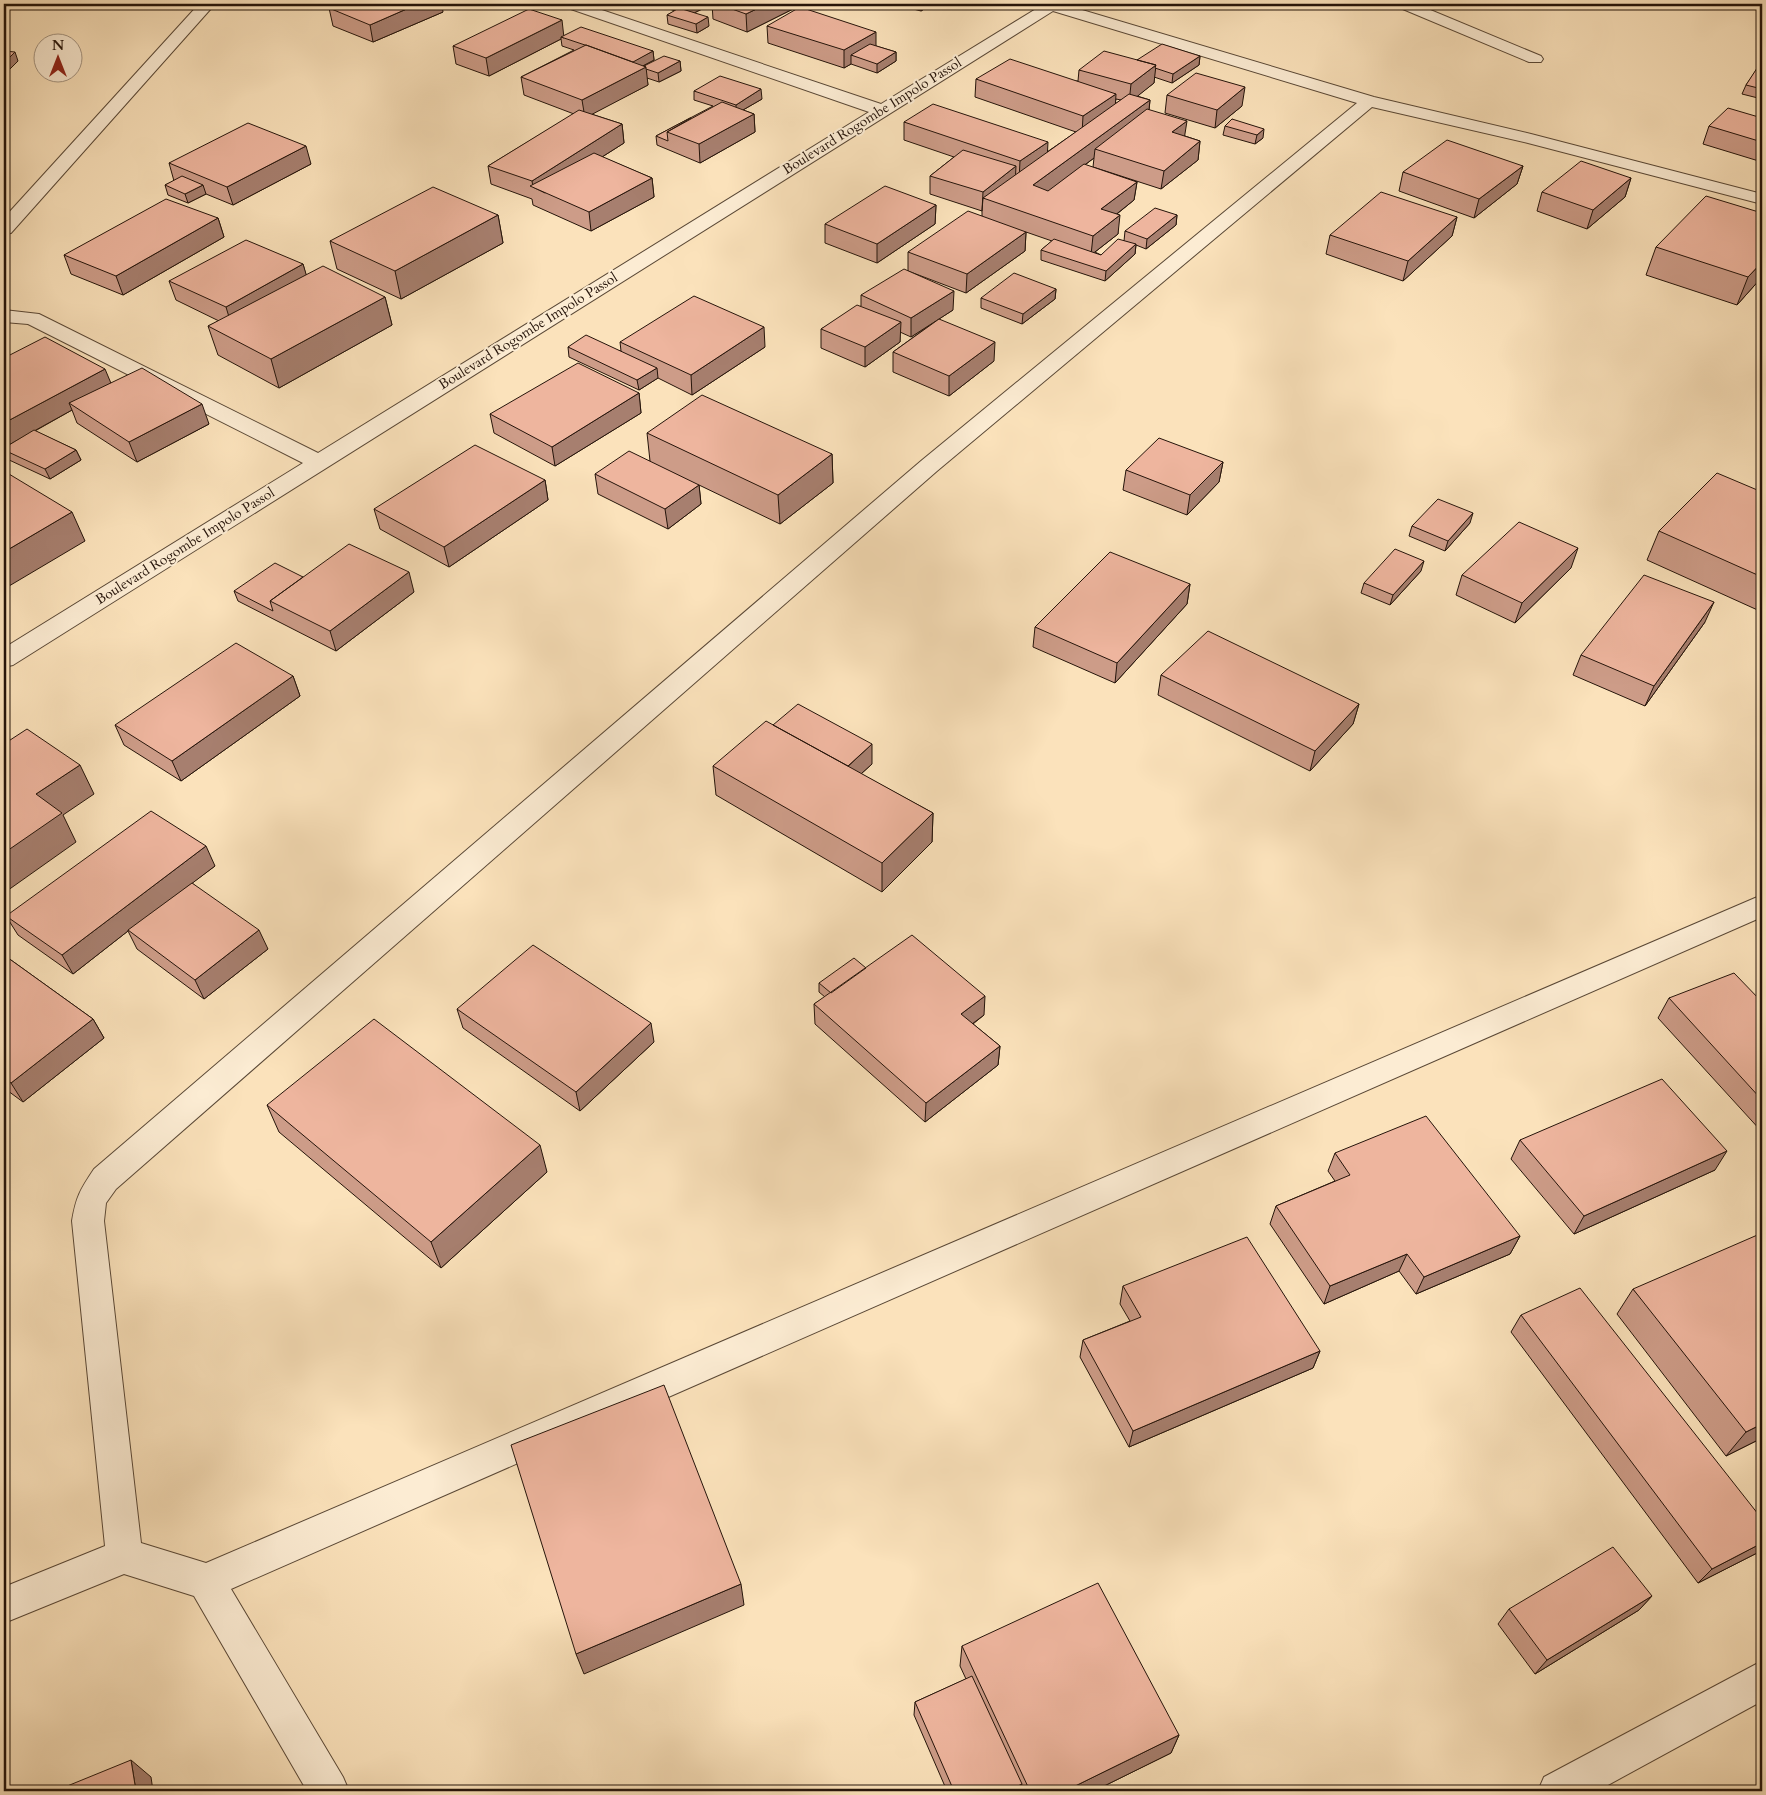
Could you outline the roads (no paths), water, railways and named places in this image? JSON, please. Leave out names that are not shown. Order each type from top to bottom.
[{"type":"street","points":[[4,229],[207,4]]},
{"type":"street","points":[[570,4],[881,110]]},
{"type":"street","points":[[1403,4],[1535,59]]},
{"type":"street","points":[[1052,5],[1369,100],[1531,139],[1762,199]]},
{"type":"street","name":"Boulevard Rogombe Impolo Passol","points":[[4,659],[1052,5]]},
{"type":"street","points":[[124,1556],[88,1221],[91,1200],[105,1179],[922,473],[1369,100]]},
{"type":"street","points":[[4,316],[32,318],[319,462]]},
{"type":"street","points":[[4,1605],[124,1556],[206,1581],[1762,905]]},
{"type":"street","points":[[206,1581],[330,1791]]},
{"type":"street","points":[[1558,1791],[1762,1680]]}]
